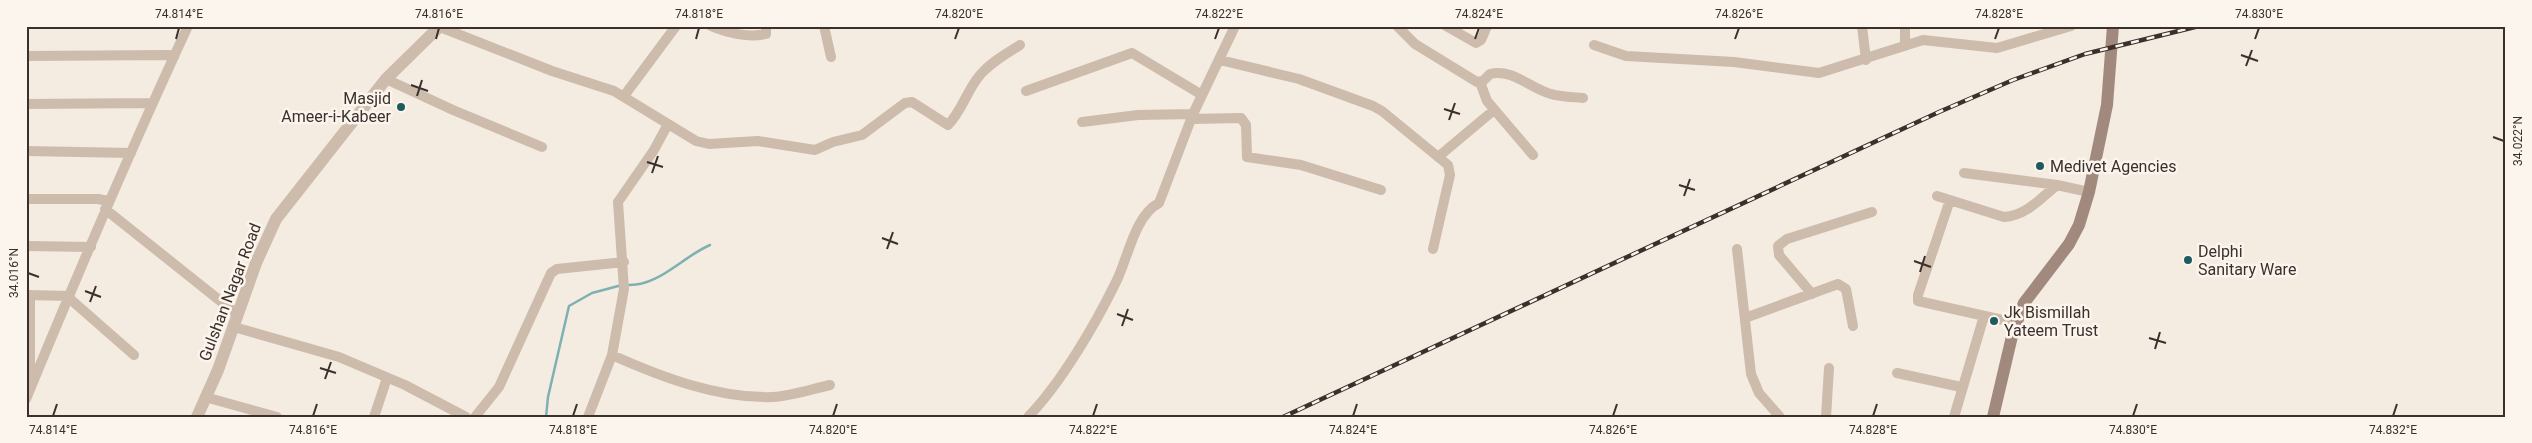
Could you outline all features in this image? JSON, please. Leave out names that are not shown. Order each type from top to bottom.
[{"type":"main road","points":[[1993,417],[2016,323],[2024,303],[2069,244],[2079,226],[2089,192],[2107,105],[2113,26]]},
{"type":"street","points":[[28,395],[91,247],[106,205],[188,26]]},
{"type":"street","points":[[624,96],[676,26]]},
{"type":"street","points":[[711,26],[721,31],[757,36],[766,34],[766,26]]},
{"type":"street","points":[[824,26],[831,56]]},
{"type":"street","points":[[1028,417],[1039,406],[1081,346],[1117,281],[1134,238],[1150,208],[1159,203],[1192,116],[1235,26]]},
{"type":"street","points":[[1397,26],[1422,49],[1473,81],[1480,82],[1490,74],[1501,73],[1526,81],[1552,94],[1583,98]]},
{"type":"street","points":[[1446,26],[1476,43],[1481,40],[1487,26]]},
{"type":"street","points":[[1862,26],[1866,60]]},
{"type":"street","points":[[1905,26],[1905,46]]},
{"type":"street","points":[[1594,45],[1626,56],[1734,62],[1819,73],[1866,60],[1923,40],[1938,40],[1996,48],[2071,26]]},
{"type":"street","points":[[440,27],[624,96],[696,141],[709,144],[758,141],[815,150],[833,142],[862,135],[905,103],[912,102],[948,125],[955,118],[979,76],[999,58],[1020,45]]},
{"type":"street","name":"Gulshan Nagar Road","points":[[197,417],[218,370],[256,263],[276,219],[386,79],[440,27]]},
{"type":"street","points":[[1026,91],[1132,52],[1202,95]]},
{"type":"street","points":[[26,56],[169,55],[174,57]]},
{"type":"street","points":[[1220,60],[1299,80],[1373,106],[1382,111],[1438,157],[1450,168],[1450,175],[1433,249]]},
{"type":"street","points":[[386,79],[453,110],[542,147]]},
{"type":"street","points":[[1480,82],[1484,97],[1533,154]]},
{"type":"street","points":[[26,104],[152,103]]},
{"type":"street","points":[[1438,157],[1494,110]]},
{"type":"street","points":[[1082,122],[1138,115],[1241,118],[1246,124],[1247,157],[1301,165],[1381,190]]},
{"type":"street","points":[[588,417],[612,355],[624,289],[624,262],[618,202],[654,150],[668,124]]},
{"type":"street","points":[[26,151],[131,152]]},
{"type":"street","points":[[1964,173],[2057,184],[2089,192]]},
{"type":"street","points":[[1937,196],[2004,217],[2012,217],[2028,209],[2057,184]]},
{"type":"street","points":[[26,199],[98,199],[236,321],[339,357],[387,378],[466,417]]},
{"type":"street","points":[[1950,200],[1918,295],[1918,301],[2016,323]]},
{"type":"street","points":[[1812,294],[1779,254],[1778,246],[1787,239],[1872,212]]},
{"type":"street","points":[[26,246],[91,247]]},
{"type":"street","points":[[1737,249],[1754,382],[1759,393],[1780,417]]},
{"type":"street","points":[[475,417],[499,387],[551,273],[557,269],[624,262]]},
{"type":"street","points":[[1745,318],[1838,284],[1844,286],[1853,326]]},
{"type":"street","points":[[28,395],[28,295],[69,297],[134,355]]},
{"type":"street","points":[[1954,417],[1961,388],[1984,316]]},
{"type":"street","points":[[612,355],[650,372],[735,395],[775,397],[830,386]]},
{"type":"street","points":[[1826,417],[1829,368]]},
{"type":"street","points":[[1897,373],[1961,388]]},
{"type":"street","points":[[374,417],[387,378]]},
{"type":"street","points":[[205,397],[276,417]]},
{"type":"waterway","points":[[627,285],[638,284],[660,276],[710,245]]},
{"type":"waterway","points":[[546,417],[548,397],[569,306],[592,293],[622,285]]},
{"type":"railway","points":[[1283,417],[1939,112],[2013,80],[2085,54],[2199,26]]},
{"type":"place","name":"Masjid Ameer-i-Kabeer","points":[[401,107]]},
{"type":"place","name":"Medivet Agencies","points":[[2040,166]]},
{"type":"place","name":"Delphi Sanitary Ware","points":[[2188,260]]},
{"type":"place","name":"Jk Bismillah Yateem Trust","points":[[1994,321]]}]
